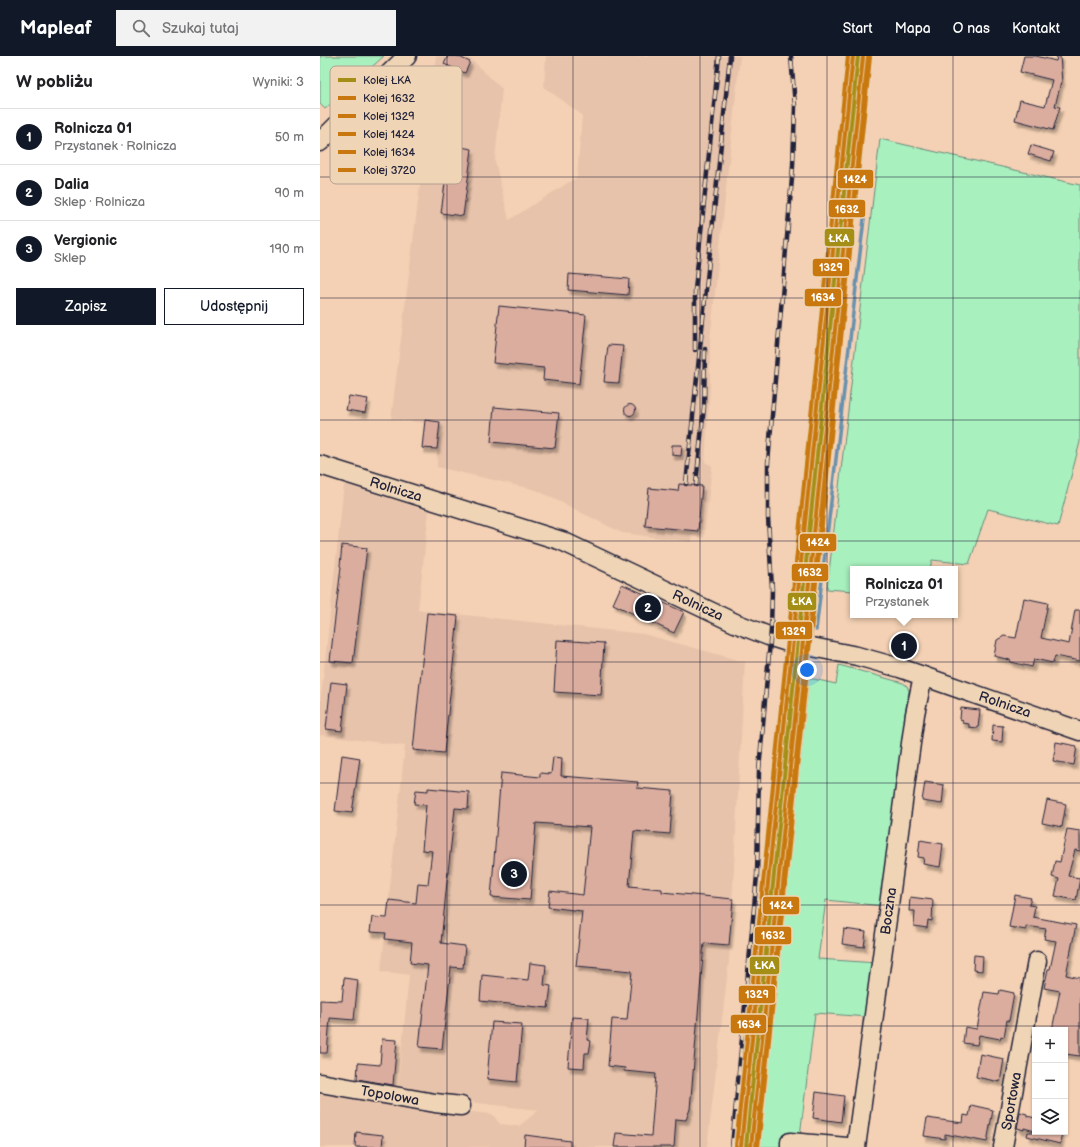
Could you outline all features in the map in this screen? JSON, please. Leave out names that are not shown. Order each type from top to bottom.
[{"type":"street","points":[[397,66],[407,56]]},
{"type":"street","points":[[320,142],[330,132]]},
{"type":"street","name":"Rolnicza","points":[[320,465],[562,541],[735,623],[775,639],[857,656],[923,676],[1080,731]]},
{"type":"street","name":"Boczna","points":[[856,1147],[915,714],[923,676]]},
{"type":"street","name":"Sportowa","points":[[1003,1147],[1037,961]]},
{"type":"street","name":"Topolowa","points":[[320,1083],[435,1103],[461,1106]]},
{"type":"street","points":[[790,1144],[847,1147]]},
{"type":"shaded area","points":[[436,56],[462,56],[472,60],[502,89],[495,161],[509,220],[577,177],[582,115],[544,87],[546,56],[740,56],[710,341],[710,388],[705,462],[712,466],[704,538],[692,537],[692,542],[622,533],[536,490],[437,467],[437,450],[422,448],[424,423],[391,419],[420,184],[462,184],[462,66],[435,66]]},
{"type":"shaded area","points":[[344,484],[429,511],[418,610],[644,634],[745,662],[729,961],[707,1147],[320,1147],[320,1093],[416,1106],[492,1114],[500,1124],[519,1126],[539,1110],[424,1097],[398,1088],[409,975],[381,971],[405,746],[320,735],[320,706]]},
{"type":"green space","points":[[320,56],[384,56],[373,66],[330,66],[330,105],[325,109],[320,104]]},
{"type":"green space","points":[[880,139],[1080,185],[1080,442],[1058,526],[988,509],[969,564],[932,560],[931,566],[850,566],[850,591],[827,589]]},
{"type":"green space","points":[[839,665],[903,683],[907,686],[909,691],[904,720],[909,722],[883,906],[826,900],[818,959],[877,963],[868,1017],[815,1013],[800,1136],[782,1147],[760,1147],[809,678],[836,684]]},
{"type":"building","points":[[448,56],[457,56],[470,62],[465,73],[462,72],[462,66],[449,66],[444,64]]},
{"type":"building","points":[[1024,56],[1036,56],[1056,61],[1057,56],[1060,56],[1062,83],[1061,82],[1055,106],[1060,107],[1053,130],[1015,120],[1020,100],[1045,106],[1052,80],[1020,72]]},
{"type":"building","points":[[1031,145],[1054,152],[1051,161],[1028,154]]},
{"type":"building","points":[[462,147],[472,149],[463,216],[441,213],[445,184],[462,184]]},
{"type":"building","points":[[569,274],[629,279],[628,295],[568,290]]},
{"type":"building","points":[[499,306],[586,315],[579,384],[543,380],[544,368],[493,363]]},
{"type":"building","points":[[608,345],[623,346],[619,383],[604,382]]},
{"type":"building","points":[[349,396],[368,399],[365,413],[346,410]]},
{"type":"building","points":[[630,404],[634,406],[636,410],[634,414],[630,416],[626,414],[624,410],[626,406]]},
{"type":"building","points":[[494,407],[559,413],[555,448],[491,442]]},
{"type":"building","points":[[425,420],[440,422],[437,449],[422,448]]},
{"type":"building","points":[[672,445],[682,445],[681,456],[672,455]]},
{"type":"building","points":[[679,484],[702,486],[698,531],[645,526],[649,488],[678,491]]},
{"type":"building","points":[[342,545],[367,548],[353,663],[330,661],[341,567]]},
{"type":"building","points":[[622,584],[684,612],[674,633],[613,604]]},
{"type":"building","points":[[1024,598],[1048,603],[1041,638],[1069,644],[1075,610],[1080,610],[1080,661],[1055,656],[1053,663],[1034,659],[1032,667],[994,656],[997,640],[1004,636],[1016,638]]},
{"type":"building","points":[[427,613],[458,616],[444,753],[413,750]]},
{"type":"building","points":[[557,640],[604,643],[601,695],[554,692]]},
{"type":"building","points":[[331,682],[347,684],[342,731],[326,729]]},
{"type":"building","points":[[961,708],[980,710],[978,728],[969,727],[969,724],[962,723],[963,720],[960,719]]},
{"type":"building","points":[[993,725],[1003,726],[1002,742],[992,741]]},
{"type":"building","points":[[1056,742],[1077,746],[1074,765],[1053,761]]},
{"type":"building","points":[[342,755],[360,758],[352,813],[335,811]]},
{"type":"building","points":[[553,757],[562,758],[561,776],[638,782],[637,788],[673,791],[670,834],[634,831],[629,886],[662,889],[662,892],[733,899],[729,945],[704,943],[690,1109],[686,1120],[676,1119],[674,1147],[614,1147],[616,1133],[651,1136],[656,1074],[624,1071],[625,1068],[608,1066],[612,1019],[627,1020],[632,971],[576,966],[582,911],[548,907],[550,891],[583,895],[590,827],[536,823],[530,900],[491,897],[501,773],[540,777],[540,773],[551,774]]},
{"type":"building","points":[[925,782],[944,785],[942,804],[922,801]]},
{"type":"building","points":[[428,788],[469,792],[468,809],[455,808],[447,881],[441,943],[465,946],[463,968],[451,967],[442,1049],[419,1047],[428,965],[410,963],[412,942],[385,939],[386,933],[370,932],[372,917],[387,918],[389,900],[416,903],[418,883],[428,884],[432,851],[422,850],[426,805],[414,804],[416,790],[428,791]]},
{"type":"building","points":[[1047,800],[1066,804],[1062,827],[1042,823]]},
{"type":"building","points":[[1067,829],[1080,831],[1080,851],[1075,850],[1068,876],[1080,878],[1076,900],[1055,896],[1059,879],[1052,877],[1055,861],[1060,862]]},
{"type":"building","points":[[920,840],[943,844],[940,867],[923,864],[924,858],[918,857]]},
{"type":"building","points":[[1015,895],[1031,898],[1029,905],[1035,906],[1033,917],[1076,925],[1066,975],[1080,978],[1080,1056],[1068,1054],[1068,1027],[1053,1027],[1060,991],[1044,988],[1056,941],[1044,939],[1046,929],[1026,926],[1026,930],[1009,927]]},
{"type":"building","points":[[910,897],[933,900],[932,921],[928,920],[927,928],[914,926],[915,911],[909,911]]},
{"type":"building","points":[[844,929],[866,932],[864,947],[842,944]]},
{"type":"building","points":[[974,955],[983,956],[982,971],[973,970]]},
{"type":"building","points":[[530,963],[546,965],[544,985],[551,986],[548,1008],[480,1001],[482,975],[528,980]]},
{"type":"building","points":[[344,978],[358,980],[354,1020],[330,1018],[327,1053],[320,1053],[320,1000],[342,1001]]},
{"type":"building","points":[[1000,990],[1014,993],[1009,1021],[1007,1020],[1004,1037],[1001,1036],[1000,1039],[979,1035],[977,1045],[963,1043],[965,1027],[977,1029],[984,992],[999,994]]},
{"type":"building","points":[[572,1017],[589,1018],[587,1040],[591,1041],[589,1053],[585,1053],[584,1068],[568,1067]]},
{"type":"building","points":[[492,1022],[522,1024],[517,1082],[487,1079]]},
{"type":"building","points":[[382,1039],[397,1040],[393,1085],[357,1079],[358,1063],[380,1065]]},
{"type":"building","points":[[980,1054],[1004,1059],[1000,1082],[976,1077]]},
{"type":"building","points":[[816,1092],[844,1096],[841,1122],[813,1118]]},
{"type":"building","points":[[971,1105],[993,1110],[987,1142],[945,1134],[945,1139],[924,1136],[927,1118],[963,1123],[964,1115],[969,1116]]},
{"type":"building","points":[[1020,1112],[1032,1117],[1032,1130],[1017,1128]]},
{"type":"building","points":[[356,1132],[383,1135],[382,1147],[355,1147]]},
{"type":"building","points":[[1028,1132],[1032,1132],[1032,1135],[1062,1135],[1060,1144],[1027,1136]]},
{"type":"building","points":[[525,1135],[570,1141],[570,1147],[524,1147]]},
{"type":"waterway","points":[[816,630],[864,219]]},
{"type":"railway","points":[[695,350],[695,290],[719,56]]},
{"type":"railway","points":[[686,484],[730,56]]},
{"type":"railway","points":[[732,1147],[757,875],[759,771],[771,630],[772,589],[768,517],[768,463],[793,166],[795,106],[791,56]]},
{"type":"railway","points":[[696,485],[704,407],[705,349]]},
{"type":"rail line","name":"1634","points":[[736,1146],[848,56]]},
{"type":"rail line","name":"1329","points":[[741,1146],[853,56]]},
{"type":"rail line","name":"ŁKA","points":[[746,1147],[858,56]]},
{"type":"rail line","name":"1632","points":[[751,1147],[863,57]]},
{"type":"rail line","name":"1424","points":[[756,1147],[868,57]]},
{"type":"rail line","name":"3720","points":[[758,1147],[870,57]]},
{"type":"place","name":"Dalia","points":[[648,608]]},
{"type":"place","name":"Rolnicza 01","points":[[904,646]]},
{"type":"place","name":"Vergionic","points":[[514,874]]}]
